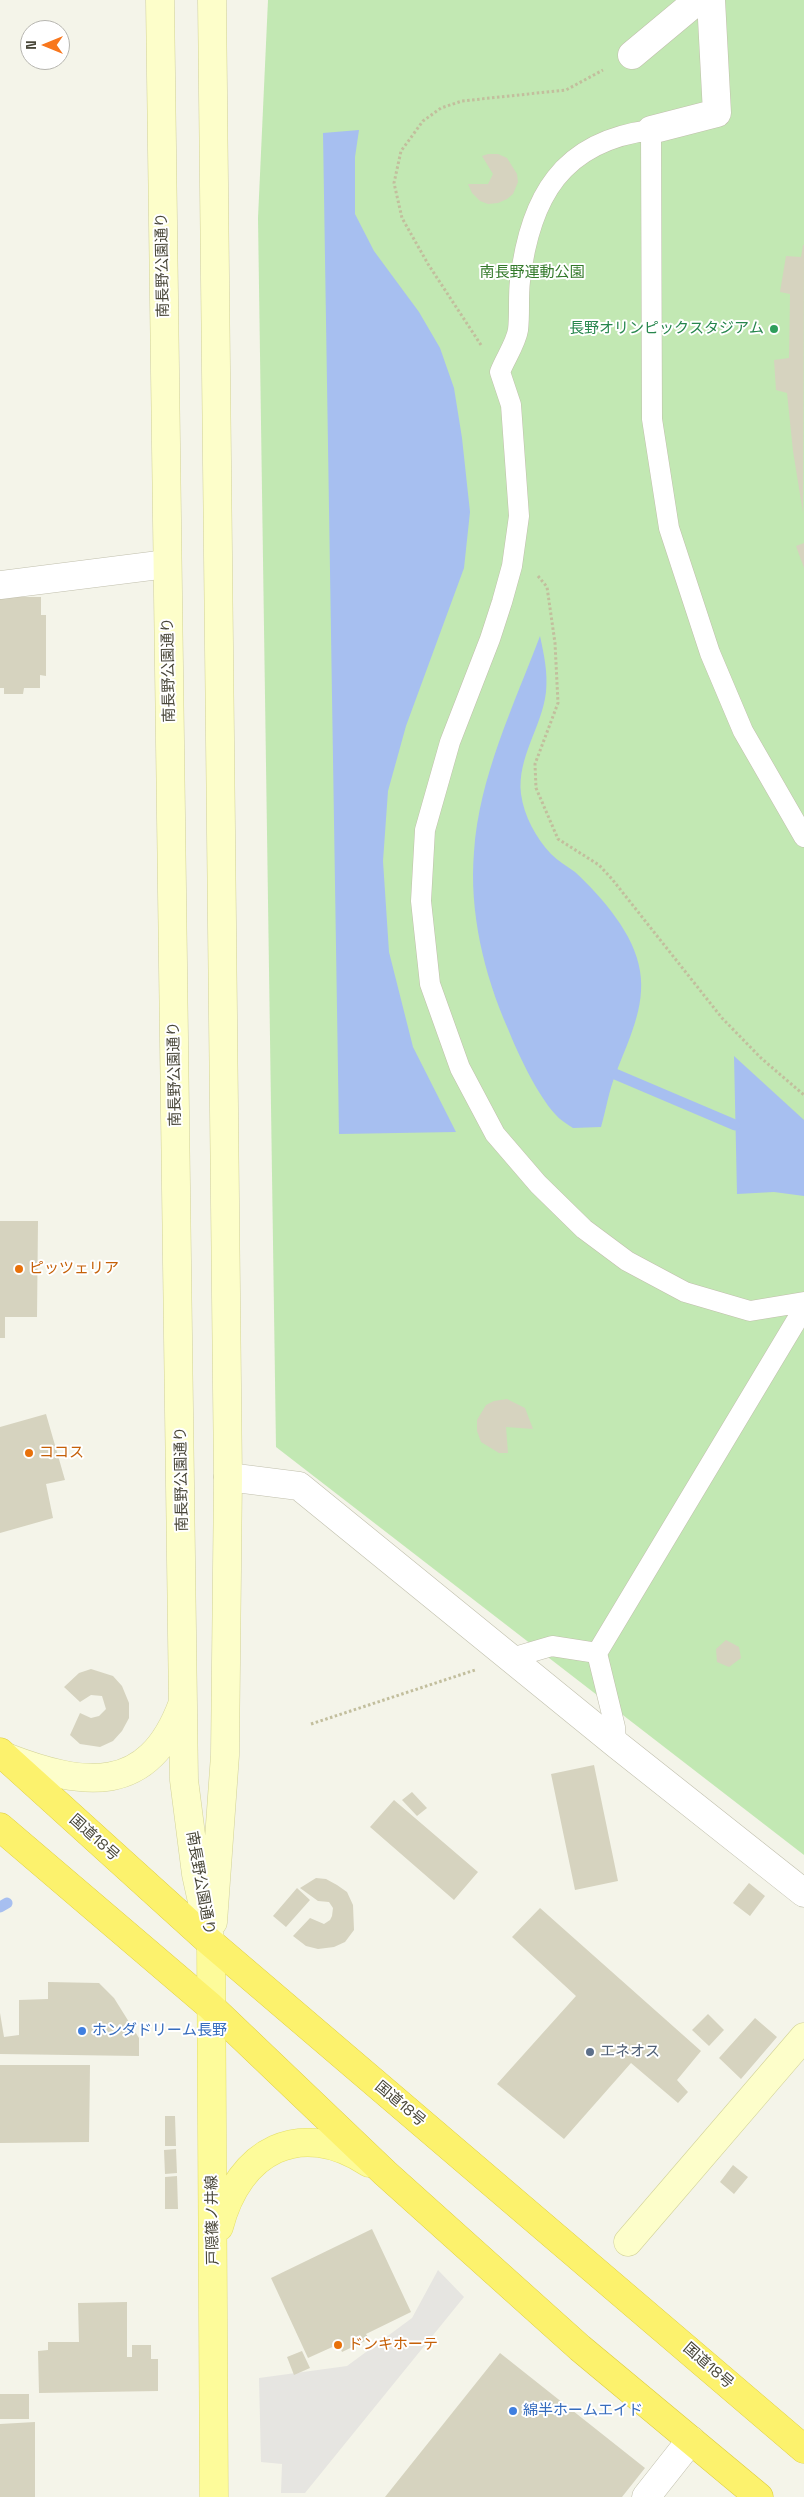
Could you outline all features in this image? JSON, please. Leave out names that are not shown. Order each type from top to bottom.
[{"type":"highway","name":"国道18号","points":[[2,1754],[211,1943],[804,2449]]},
{"type":"highway","points":[[2,1832],[210,2006],[385,2173],[580,2348],[759,2497]]},
{"type":"main road","name":"戸隠篠ノ井線","points":[[211,1943],[214,2497]]},
{"type":"main road","points":[[213,2250],[222,2217],[234,2187],[258,2160],[275,2149],[310,2143],[340,2147],[352,2152],[385,2173]]},
{"type":"street","name":"南長野公園通り","points":[[160,0],[185,1696],[184,1780],[196,1874],[211,1943]]},
{"type":"street","name":"南長野公園通り","points":[[211,1943],[217,1893],[226,1755],[228,1477],[212,0]]},
{"type":"street","points":[[632,55],[698,0]]},
{"type":"street","points":[[651,130],[717,113],[711,0]]},
{"type":"street","points":[[0,585],[167,564]]},
{"type":"street","points":[[228,1477],[299,1486],[616,1744],[804,1893]]},
{"type":"street","points":[[2,1754],[40,1770],[77,1777],[100,1778],[124,1774],[135,1769],[156,1751],[176,1722],[185,1696]]},
{"type":"street","points":[[628,2242],[804,2037]]},
{"type":"street","points":[[646,2497],[691,2440]]},
{"type":"lane","points":[[804,837],[743,731],[710,653],[669,528],[652,419],[651,130],[624,133],[588,148],[562,168],[547,192],[525,246],[520,282],[518,332],[500,372],[511,405],[519,516],[512,566],[490,639],[450,742],[425,830],[422,901],[430,984],[460,1068],[495,1134],[538,1184],[584,1229],[627,1261],[685,1292],[750,1310],[804,1302]]},
{"type":"lane","points":[[616,1744],[615,1727],[597,1653],[804,1308]]},
{"type":"lane","points":[[511,1658],[552,1646],[597,1653]]},
{"type":"path","points":[[500,372],[464,321],[402,218],[394,183],[401,152],[423,121],[441,108],[471,99],[566,90],[632,55]]},
{"type":"path","points":[[512,566],[541,577],[547,586],[555,643],[558,704],[535,764],[536,788],[558,839],[599,865],[638,911],[722,1018],[761,1058],[804,1095]]},
{"type":"path","points":[[311,1724],[511,1658]]},
{"type":"green space","name":"南長野運動公園","points":[[268,0],[804,0],[804,1855],[276,1447],[258,218]]},
{"type":"shaded area","points":[[438,2270],[464,2297],[305,2493],[281,2493],[282,2464],[261,2462],[259,2378],[347,2366],[412,2318]]},
{"type":"water","points":[[359,130],[355,157],[355,214],[374,251],[419,312],[440,348],[454,388],[462,438],[470,512],[464,568],[406,726],[388,791],[383,861],[389,952],[413,1047],[456,1132],[339,1134],[323,133]]},
{"type":"water","points":[[540,636],[546,671],[546,692],[544,705],[523,767],[521,794],[525,810],[536,834],[546,848],[554,857],[575,872],[616,917],[632,944],[640,971],[640,998],[635,1024],[609,1093],[601,1127],[573,1128],[555,1114],[535,1085],[499,1008],[485,965],[476,920],[473,875],[474,852],[483,796],[499,742]]},
{"type":"water","points":[[734,1056],[804,1120],[804,1196],[774,1192],[737,1194]]},
{"type":"building","points":[[498,154],[507,158],[517,174],[518,182],[513,194],[498,203],[488,204],[480,201],[472,193],[468,184],[488,184],[493,174],[482,156]]},
{"type":"building","points":[[803,245],[803,513],[793,451],[787,393],[776,390],[774,360],[789,358],[790,294],[780,292],[786,256],[801,257]]},
{"type":"building","points":[[804,543],[804,568],[796,546]]},
{"type":"building","points":[[0,597],[41,597],[41,615],[46,615],[46,676],[40,675],[40,688],[24,688],[23,694],[4,694],[4,688],[0,688]]},
{"type":"building","name":"ピッツェリア","points":[[0,1221],[38,1221],[37,1317],[5,1317],[5,1338],[0,1338]]},
{"type":"building","points":[[507,1399],[525,1408],[533,1429],[506,1427],[508,1453],[499,1453],[481,1442],[477,1431],[477,1420],[486,1405],[494,1401]]},
{"type":"building","name":"ココス","points":[[46,1414],[65,1480],[46,1484],[53,1518],[0,1533],[0,1427]]},
{"type":"building","points":[[726,1640],[739,1647],[741,1658],[729,1667],[717,1662],[716,1649]]},
{"type":"building","points":[[91,1669],[113,1676],[122,1686],[129,1703],[129,1718],[122,1731],[113,1741],[100,1747],[80,1744],[70,1735],[80,1713],[91,1718],[99,1716],[106,1709],[102,1696],[91,1695],[80,1702],[64,1687],[79,1673]]},
{"type":"building","points":[[594,1765],[618,1881],[575,1890],[551,1774]]},
{"type":"building","points":[[412,1792],[427,1808],[417,1816],[402,1800]]},
{"type":"building","points":[[394,1800],[478,1872],[454,1900],[370,1827]]},
{"type":"building","points":[[316,1878],[326,1879],[347,1892],[353,1905],[354,1930],[345,1942],[334,1947],[318,1949],[306,1946],[293,1936],[310,1918],[324,1924],[332,1916],[333,1908],[329,1902],[318,1901],[300,1888]]},
{"type":"building","points":[[749,1883],[765,1896],[750,1916],[733,1903]]},
{"type":"building","points":[[297,1888],[310,1900],[286,1927],[273,1916]]},
{"type":"building","points":[[540,1908],[701,2051],[677,2080],[688,2092],[678,2103],[631,2063],[564,2139],[497,2084],[576,1996],[512,1937]]},
{"type":"building","points":[[48,1982],[99,1983],[114,1998],[139,2038],[139,2056],[0,2054],[0,2013],[4,2037],[19,2035],[19,2000],[48,1999]]},
{"type":"building","points":[[708,2014],[724,2030],[709,2046],[692,2030]]},
{"type":"building","points":[[755,2018],[777,2037],[741,2079],[719,2058]]},
{"type":"building","points":[[0,2065],[90,2065],[89,2142],[0,2143]]},
{"type":"building","points":[[165,2116],[175,2116],[176,2146],[165,2146]]},
{"type":"building","points":[[176,2149],[177,2173],[165,2174],[164,2150]]},
{"type":"building","points":[[733,2165],[748,2177],[734,2194],[720,2182]]},
{"type":"building","points":[[177,2176],[178,2209],[165,2209],[165,2177]]},
{"type":"building","points":[[372,2229],[411,2312],[366,2334],[369,2339],[342,2352],[339,2344],[308,2358],[271,2278]]},
{"type":"building","points":[[127,2302],[127,2357],[132,2357],[132,2345],[151,2345],[151,2359],[158,2359],[158,2391],[39,2393],[38,2351],[48,2350],[48,2342],[79,2342],[78,2303]]},
{"type":"building","points":[[302,2351],[310,2368],[294,2375],[287,2357]]},
{"type":"building","name":"綿半ホームエイド","points":[[500,2353],[645,2468],[622,2497],[385,2497]]},
{"type":"building","points":[[0,2394],[29,2394],[29,2419],[0,2419]]},
{"type":"building","points":[[35,2422],[35,2497],[0,2497],[0,2424]]},
{"type":"waterway","points":[[615,1074],[735,1125]]},
{"type":"waterway","points":[[0,1907],[7,1903]]},
{"type":"place","name":"長野オリンピックスタジアム","points":[[774,329]]},
{"type":"place","name":"ピッツェリア","points":[[19,1269]]},
{"type":"place","name":"ココス","points":[[29,1453]]},
{"type":"place","name":"ホンダドリーム長野","points":[[82,2031]]},
{"type":"place","name":"エネオス","points":[[590,2052]]},
{"type":"place","name":"ドンキホーテ","points":[[338,2345]]},
{"type":"place","name":"綿半ホームエイド","points":[[513,2411]]}]
